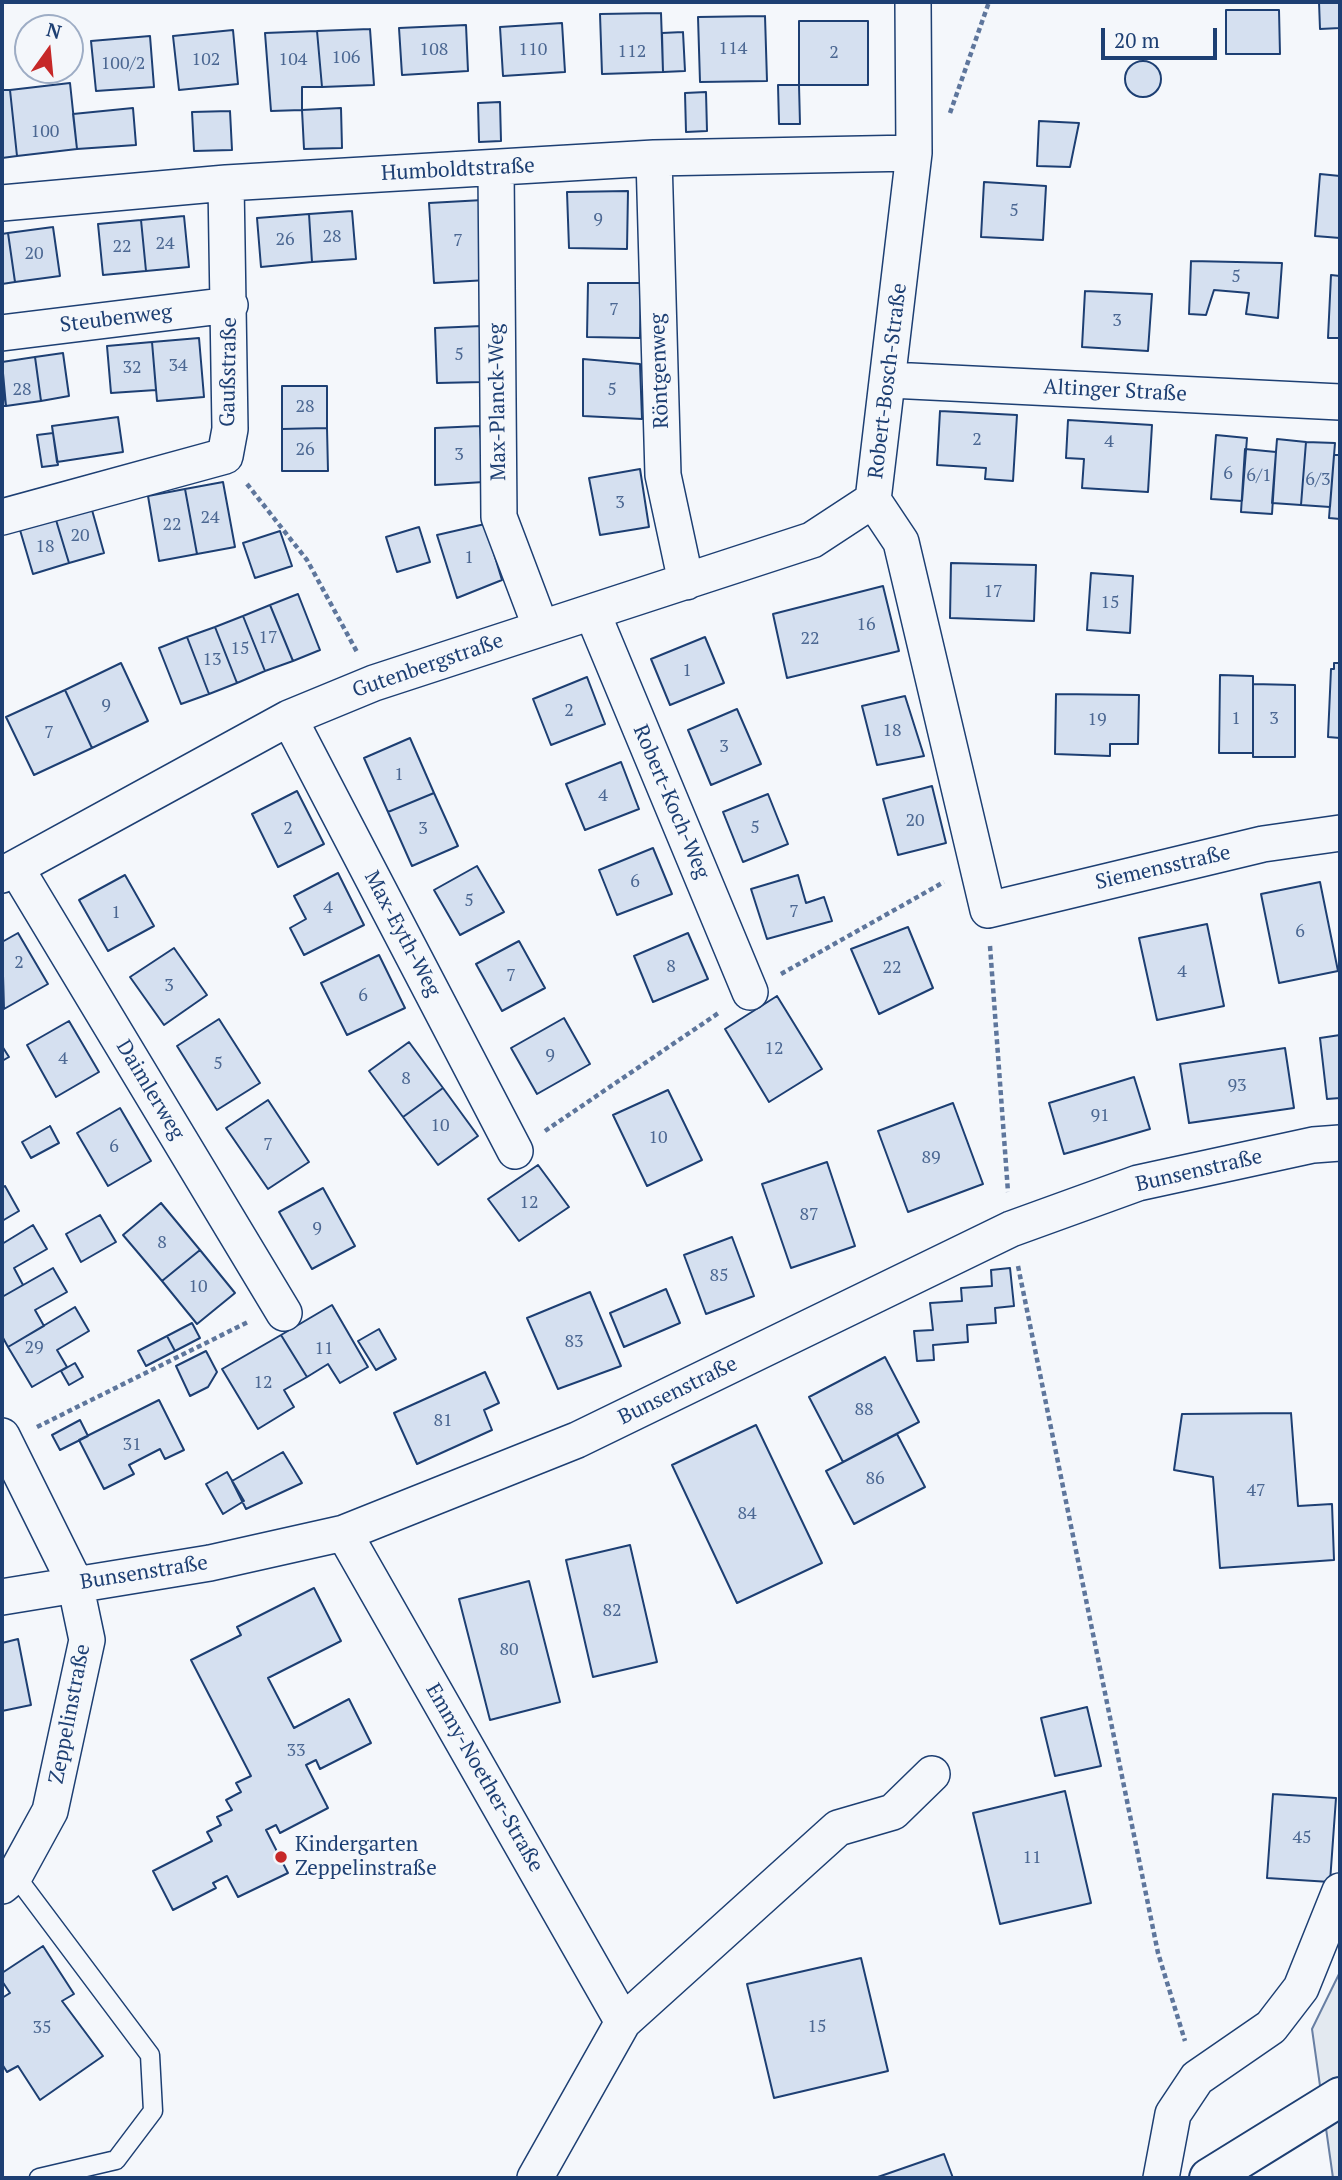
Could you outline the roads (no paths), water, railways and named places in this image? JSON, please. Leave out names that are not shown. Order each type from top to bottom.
[{"type":"street","name":"Robert-Bosch-Straße","points":[[913,2],[914,153],[890,380],[873,500],[901,542],[988,910]]},
{"type":"street","name":"Humboldtstraße","points":[[2,203],[226,183],[654,158],[914,153]]},
{"type":"street","name":"Röntgenweg","points":[[654,158],[663,475],[686,582]]},
{"type":"street","name":"Max-Planck-Weg","points":[[496,168],[499,517],[541,628]]},
{"type":"street","name":"Gaußstraße","points":[[2,517],[225,456],[230,429],[226,183]]},
{"type":"street","name":"Steubenweg","points":[[2,333],[230,305]]},
{"type":"street","name":"Altinger Straße","points":[[890,380],[1340,402]]},
{"type":"street","name":"Gutenbergstraße","points":[[9,871],[289,718],[374,683],[812,540],[873,500]]},
{"type":"street","name":"Robert-Koch-Weg","points":[[592,612],[750,992]]},
{"type":"street","name":"Max-Eyth-Weg","points":[[289,718],[515,1151]]},
{"type":"street","name":"Siemensstraße","points":[[988,910],[1263,844],[1340,834]]},
{"type":"street","name":"Daimlerweg","points":[[9,871],[282,1309]]},
{"type":"street","name":"Bunsenstraße","points":[[2,1597],[210,1563],[344,1533],[577,1440],[1011,1229],[1138,1184],[1313,1145],[1340,1143]]},
{"type":"street","name":"Zeppelinstraße","points":[[4,1440],[75,1583],[87,1640],[50,1811],[9,1880]]},
{"type":"street","name":"Emmy-Noether-Straße","points":[[344,1533],[623,2022]]},
{"type":"street","points":[[535,2178],[623,2022],[838,1828],[893,1812],[932,1774]]},
{"type":"street","points":[[1161,2178],[1173,2114],[1197,2078],[1271,2028],[1301,1988],[1340,1891]]},
{"type":"street","points":[[1209,2178],[1340,2097]]},
{"type":"lane","name":"Zeppelinstraße","points":[[9,1880],[150,2055],[153,2111],[116,2160],[39,2178]]},
{"type":"place","name":"Kindergarten Zeppelinstraße","points":[[281,1857]]}]
